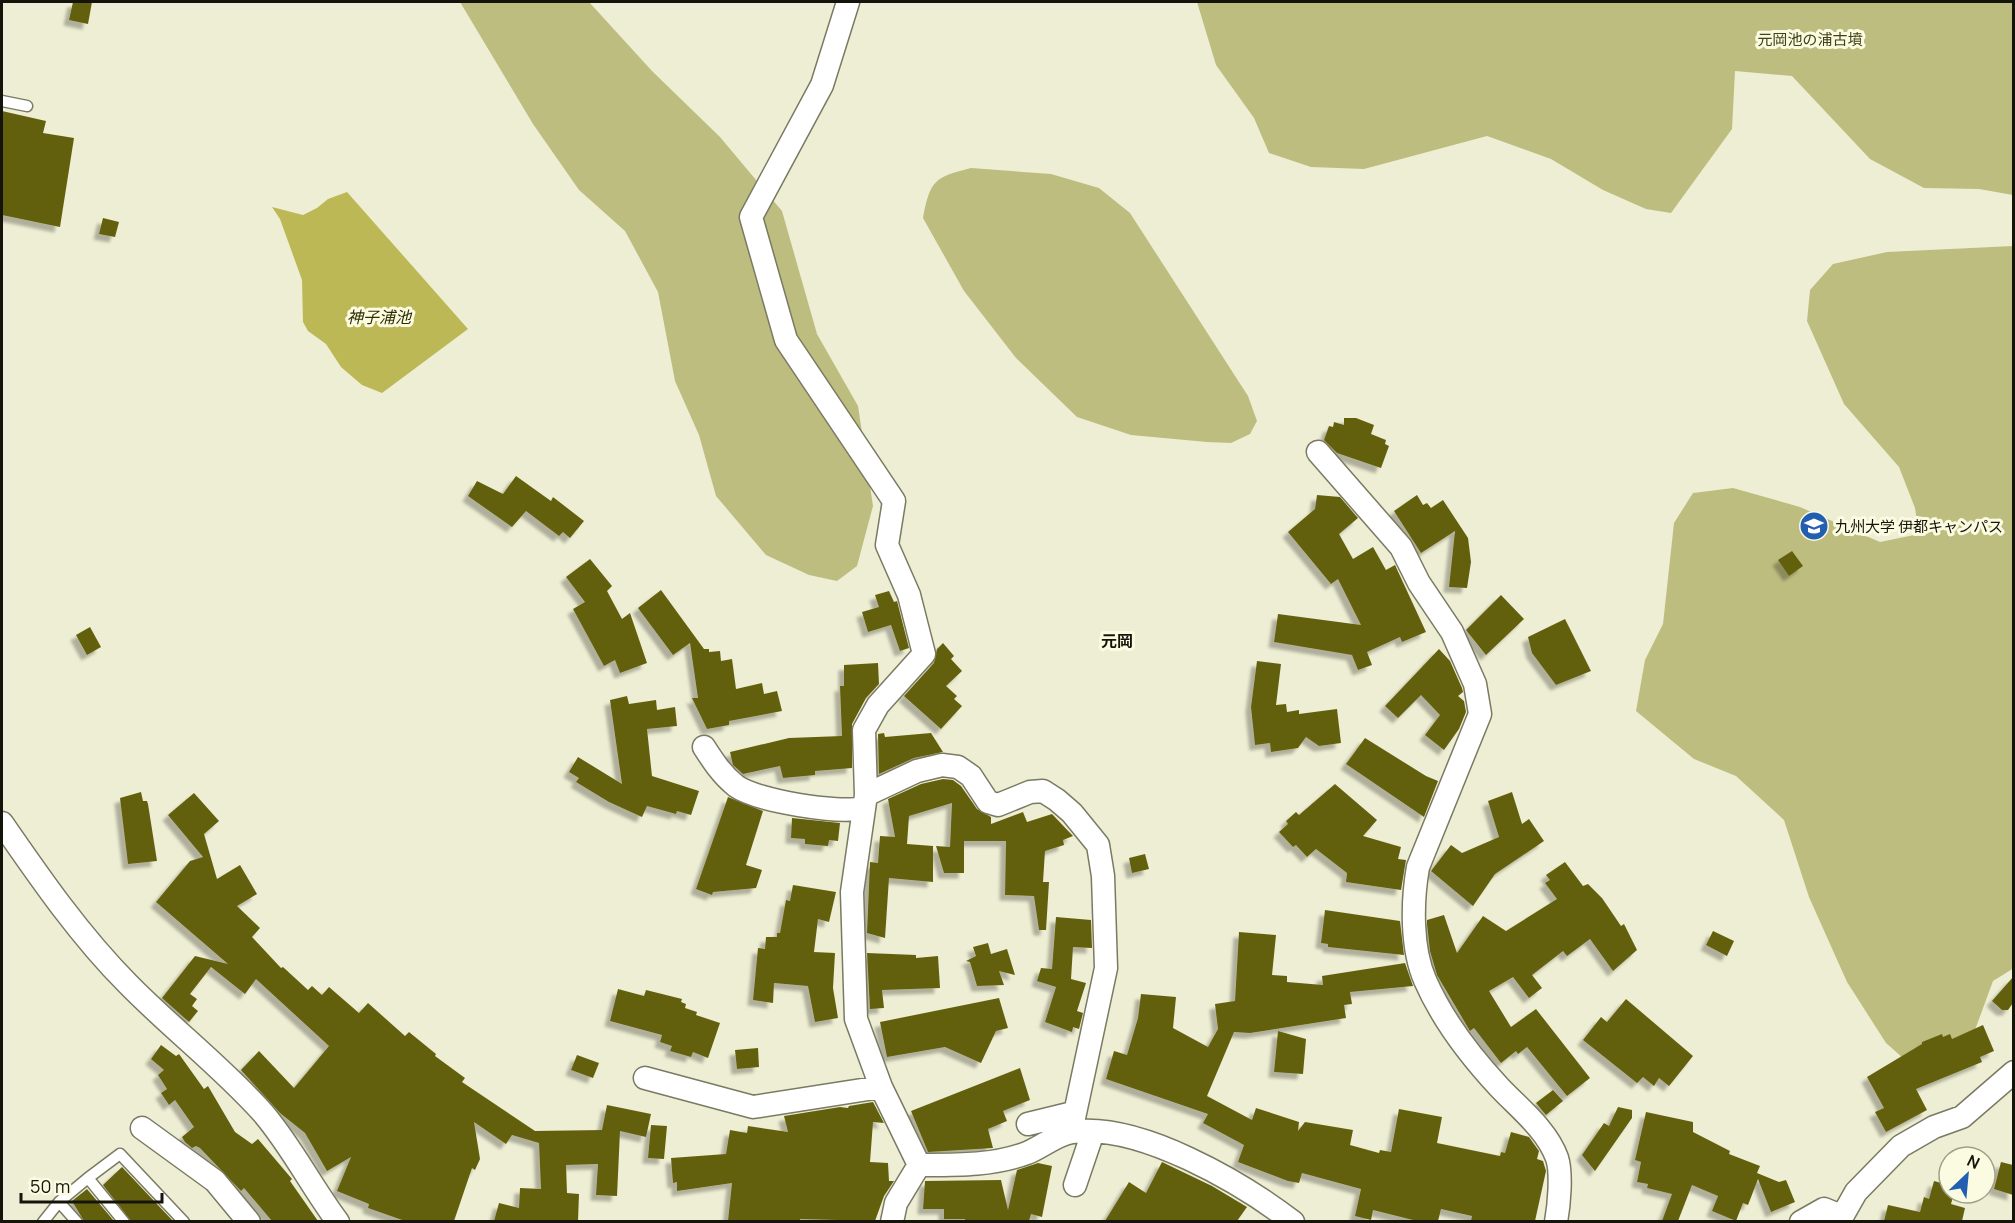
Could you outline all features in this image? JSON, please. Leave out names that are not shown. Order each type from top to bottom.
[{"type":"street","points":[[848,2],[822,84],[751,217],[786,340],[894,501],[886,545],[909,595],[924,654],[878,705],[864,730],[865,802],[852,892],[853,990],[856,1019],[881,1087],[919,1165]]},
{"type":"street","points":[[1318,452],[1401,547],[1419,583],[1452,632],[1475,684],[1480,714],[1418,867],[1414,890],[1416,942],[1424,979],[1452,1028],[1486,1073],[1545,1137],[1557,1160],[1556,1221]]},
{"type":"street","points":[[704,747],[721,772],[749,794],[847,812],[917,771],[942,765],[958,767],[971,776],[988,802],[998,805],[1030,792],[1042,791],[1072,813],[1098,845],[1103,876],[1106,968],[1079,1126],[1075,1185]]},
{"type":"street","points":[[2,823],[48,889],[126,983],[262,1111],[291,1147],[323,1202],[338,1221]]},
{"type":"street","points":[[1801,1221],[1824,1209],[1840,1219],[1856,1192],[1901,1146],[1934,1127],[1962,1117],[2013,1072]]},
{"type":"street","points":[[645,1078],[753,1107],[881,1087]]},
{"type":"street","points":[[1028,1124],[1079,1126],[1146,1142],[1185,1158],[1265,1201],[1293,1221]]},
{"type":"street","points":[[919,1165],[975,1165],[1026,1153],[1079,1126]]},
{"type":"street","points":[[142,1128],[215,1181],[249,1221]]},
{"type":"street","points":[[892,1221],[896,1203],[919,1165]]},
{"type":"lane","points":[[2,101],[27,106]]},
{"type":"lane","points":[[43,1221],[59,1202],[120,1154],[184,1221]]},
{"type":"lane","points":[[88,1178],[124,1221]]},
{"type":"lane","points":[[59,1202],[77,1221]]},
{"type":"green space","points":[[460,2],[589,2],[652,71],[720,137],[782,211],[817,334],[858,406],[873,506],[857,566],[837,581],[809,575],[766,555],[716,496],[699,435],[675,381],[658,292],[625,231],[579,190],[533,124]]},
{"type":"green space","name":"元岡池の浦古墳","points":[[1197,2],[2013,2],[2013,195],[1979,189],[1924,188],[1870,159],[1792,76],[1735,71],[1732,129],[1671,213],[1646,209],[1603,190],[1551,159],[1487,136],[1364,169],[1311,167],[1269,153],[1254,118],[1216,65]]},
{"type":"green space","points":[[971,168],[1051,174],[1099,188],[1130,213],[1248,396],[1257,421],[1250,434],[1231,443],[1131,435],[1077,417],[1016,358],[964,291],[923,218],[928,195],[936,182],[949,174]]},
{"type":"green space","points":[[2013,246],[2014,968],[1993,981],[1975,1030],[1912,1066],[1886,1043],[1847,982],[1809,897],[1784,820],[1736,776],[1694,759],[1636,711],[1645,660],[1663,624],[1674,523],[1693,493],[1733,488],[1800,507],[1880,542],[1919,534],[1915,508],[1899,467],[1844,404],[1807,321],[1810,290],[1833,264],[1887,252]]},
{"type":"water","name":"神子浦池","points":[[347,192],[468,329],[382,393],[362,385],[341,367],[326,344],[308,331],[303,322],[302,280],[280,219],[272,207],[303,215],[328,199]]},
{"type":"building","points":[[73,2],[92,2],[88,24],[69,20]]},
{"type":"building","points":[[2,111],[46,121],[43,133],[74,138],[60,227],[2,215]]},
{"type":"building","points":[[103,218],[119,222],[115,237],[99,234]]},
{"type":"building","points":[[1344,418],[1356,418],[1374,425],[1371,434],[1386,440],[1385,444],[1389,446],[1381,468],[1337,453],[1324,440],[1329,426],[1333,427],[1334,422],[1344,425]]},
{"type":"building","points":[[516,476],[551,501],[553,497],[584,521],[570,538],[563,532],[559,536],[526,511],[512,527],[468,496],[477,481],[503,494]]},
{"type":"building","points":[[1317,495],[1340,497],[1358,518],[1339,534],[1353,559],[1373,547],[1386,570],[1395,565],[1426,632],[1402,642],[1400,637],[1367,652],[1372,665],[1358,670],[1352,655],[1274,642],[1278,614],[1361,625],[1338,579],[1331,584],[1288,532],[1315,509]]},
{"type":"building","points":[[1417,495],[1423,505],[1427,503],[1431,508],[1443,500],[1468,538],[1471,562],[1467,588],[1449,587],[1455,531],[1421,553],[1394,511]]},
{"type":"building","points":[[1792,551],[1803,566],[1789,576],[1778,560]]},
{"type":"building","points":[[590,559],[612,586],[607,591],[622,619],[630,613],[647,663],[620,673],[615,660],[604,666],[573,609],[585,602],[566,577]]},
{"type":"building","points":[[661,590],[704,649],[709,649],[709,652],[720,651],[721,661],[732,659],[736,689],[762,683],[764,694],[777,691],[782,711],[729,721],[729,725],[707,729],[692,698],[698,698],[690,643],[673,655],[638,608]]},
{"type":"building","points":[[889,591],[894,602],[897,601],[909,648],[900,651],[891,625],[868,632],[862,612],[879,607],[875,595]]},
{"type":"building","points":[[1501,595],[1524,619],[1486,655],[1466,630]]},
{"type":"building","points":[[1565,619],[1591,671],[1556,685],[1532,653],[1528,637]]},
{"type":"building","points":[[90,627],[101,647],[87,655],[76,635]]},
{"type":"building","points":[[943,643],[954,656],[951,659],[962,671],[946,686],[957,696],[954,699],[962,706],[941,729],[904,696],[934,663],[937,649]]},
{"type":"building","points":[[1439,649],[1450,661],[1462,688],[1463,692],[1458,696],[1464,701],[1466,712],[1459,729],[1444,750],[1425,735],[1440,715],[1421,695],[1398,718],[1385,706]]},
{"type":"building","points":[[1257,661],[1281,664],[1276,705],[1286,704],[1287,712],[1299,710],[1299,714],[1337,709],[1341,743],[1319,746],[1306,737],[1298,748],[1271,752],[1270,743],[1255,745],[1251,707]]},
{"type":"building","points":[[878,663],[879,684],[866,698],[852,724],[852,768],[815,771],[815,775],[783,778],[780,766],[743,774],[733,765],[730,752],[789,738],[842,736],[840,686],[844,686],[844,665]]},
{"type":"building","points":[[627,696],[629,704],[656,700],[657,710],[675,707],[677,726],[647,729],[652,776],[699,791],[691,815],[677,811],[676,814],[647,806],[642,817],[609,802],[576,782],[579,778],[569,772],[578,757],[622,784],[610,700]]},
{"type":"building","points":[[884,733],[885,737],[931,733],[943,752],[914,758],[879,774],[878,734]]},
{"type":"building","points":[[1365,738],[1438,781],[1424,817],[1346,764]]},
{"type":"building","points":[[943,779],[953,780],[961,786],[977,809],[991,817],[991,824],[1023,812],[1027,822],[1052,814],[1073,836],[1063,840],[1064,845],[1045,851],[1043,882],[1049,882],[1046,930],[1039,930],[1034,896],[1005,895],[1006,841],[964,841],[964,873],[944,873],[936,846],[950,847],[952,803],[909,816],[907,844],[933,846],[933,882],[889,878],[885,938],[867,933],[870,862],[878,863],[880,836],[895,837],[888,799],[921,784]]},
{"type":"building","points":[[1335,784],[1377,820],[1363,836],[1401,847],[1398,859],[1406,860],[1401,890],[1346,882],[1347,873],[1316,849],[1307,857],[1296,845],[1293,847],[1279,832],[1296,812],[1299,815]]},
{"type":"building","points":[[141,792],[143,801],[147,801],[148,804],[157,861],[128,864],[120,798]]},
{"type":"building","points":[[1512,792],[1522,824],[1529,819],[1544,841],[1495,874],[1473,906],[1431,871],[1451,845],[1462,853],[1499,837],[1488,801]]},
{"type":"building","points":[[194,793],[219,821],[204,834],[217,879],[240,865],[257,894],[237,906],[260,928],[252,937],[281,968],[283,967],[308,990],[312,986],[322,995],[329,987],[359,1013],[368,1003],[405,1036],[409,1032],[436,1054],[435,1056],[465,1078],[462,1082],[535,1131],[602,1130],[607,1105],[651,1114],[646,1137],[620,1131],[617,1196],[596,1195],[598,1164],[566,1165],[567,1193],[579,1194],[578,1221],[494,1221],[499,1203],[519,1208],[520,1188],[541,1189],[539,1143],[512,1135],[506,1144],[474,1122],[480,1159],[475,1170],[472,1168],[454,1221],[405,1221],[368,1208],[369,1204],[337,1191],[351,1157],[327,1171],[305,1133],[280,1113],[241,1070],[259,1051],[294,1088],[329,1046],[256,979],[245,994],[211,967],[190,994],[197,999],[192,1006],[198,1011],[189,1022],[162,998],[195,956],[228,964],[156,902],[190,861],[203,857],[168,815]]},
{"type":"building","points":[[728,797],[763,811],[746,865],[762,870],[756,888],[713,892],[712,895],[696,889]]},
{"type":"building","points":[[792,818],[840,823],[838,841],[829,840],[828,846],[805,844],[805,839],[791,838]]},
{"type":"building","points":[[1145,854],[1149,869],[1132,873],[1129,858]]},
{"type":"building","points":[[1565,862],[1583,886],[1588,884],[1602,898],[1621,926],[1624,924],[1637,950],[1613,971],[1590,939],[1567,956],[1563,951],[1532,975],[1542,988],[1529,998],[1513,977],[1489,991],[1511,1027],[1536,1009],[1590,1078],[1567,1096],[1527,1047],[1518,1054],[1516,1051],[1501,1063],[1474,1028],[1470,1031],[1437,975],[1430,951],[1427,924],[1427,920],[1444,915],[1457,953],[1483,916],[1506,931],[1557,899],[1545,883],[1550,880],[1546,875]]},
{"type":"building","points":[[793,885],[836,892],[829,922],[818,919],[814,952],[835,953],[833,988],[838,1018],[815,1022],[808,986],[774,983],[773,1003],[753,1000],[758,948],[765,949],[766,937],[777,937],[777,933],[780,933],[786,900],[790,901]]},
{"type":"building","points":[[1325,910],[1400,921],[1404,955],[1328,947],[1328,944],[1321,943]]},
{"type":"building","points":[[1056,917],[1091,920],[1092,948],[1073,947],[1071,979],[1086,983],[1077,1011],[1083,1013],[1079,1029],[1073,1027],[1072,1032],[1045,1022],[1056,987],[1037,981],[1041,968],[1052,969]]},
{"type":"building","points":[[1713,931],[1734,941],[1727,956],[1706,945]]},
{"type":"building","points":[[1239,932],[1276,935],[1272,975],[1287,976],[1287,982],[1323,985],[1322,976],[1405,963],[1413,986],[1350,992],[1352,1004],[1344,1005],[1346,1018],[1250,1033],[1234,1032],[1207,1096],[1252,1120],[1256,1108],[1299,1122],[1298,1131],[1305,1122],[1353,1130],[1350,1145],[1379,1153],[1380,1150],[1391,1152],[1399,1109],[1442,1117],[1437,1143],[1500,1156],[1501,1152],[1505,1153],[1511,1132],[1529,1137],[1539,1151],[1537,1159],[1543,1161],[1546,1171],[1535,1221],[1471,1221],[1472,1216],[1441,1209],[1438,1221],[1417,1221],[1373,1210],[1371,1220],[1355,1216],[1361,1189],[1302,1173],[1299,1183],[1288,1181],[1238,1162],[1244,1145],[1203,1123],[1208,1114],[1106,1079],[1114,1051],[1127,1055],[1138,1018],[1141,994],[1176,997],[1173,1028],[1208,1047],[1218,1029],[1215,1004],[1235,1001]]},
{"type":"building","points":[[988,943],[991,954],[1007,949],[1015,975],[999,971],[1004,985],[977,986],[970,962],[966,961],[976,956],[973,947]]},
{"type":"building","points":[[867,953],[916,955],[916,958],[938,956],[940,988],[882,990],[884,1008],[870,1009]]},
{"type":"building","points":[[2013,977],[2013,1003],[2008,1010],[2002,1010],[1992,1001]]},
{"type":"building","points":[[618,989],[644,996],[646,990],[682,999],[681,1002],[686,1004],[685,1008],[697,1012],[696,1015],[720,1023],[708,1058],[693,1052],[691,1057],[670,1051],[672,1046],[660,1042],[662,1035],[610,1021]]},
{"type":"building","points":[[999,998],[1008,1028],[996,1031],[981,1063],[945,1047],[887,1057],[880,1022]]},
{"type":"building","points":[[1626,999],[1693,1056],[1669,1086],[1659,1078],[1654,1086],[1643,1077],[1637,1083],[1583,1040],[1601,1017],[1607,1022]]},
{"type":"building","points":[[1983,1025],[1994,1051],[1980,1057],[1982,1062],[1916,1089],[1927,1110],[1886,1132],[1875,1112],[1884,1108],[1867,1077],[1922,1042],[1942,1034],[1943,1037],[1950,1034],[1952,1039]]},
{"type":"building","points":[[1278,1031],[1306,1039],[1303,1074],[1274,1072]]},
{"type":"building","points":[[161,1045],[176,1056],[179,1054],[204,1089],[208,1086],[235,1132],[252,1144],[258,1139],[292,1179],[290,1181],[318,1221],[272,1221],[244,1188],[241,1191],[200,1148],[196,1146],[192,1148],[185,1142],[182,1137],[194,1127],[175,1100],[169,1105],[161,1093],[167,1089],[158,1075],[164,1070],[151,1059]]},
{"type":"building","points":[[758,1048],[759,1067],[737,1069],[735,1050]]},
{"type":"building","points":[[577,1055],[599,1063],[593,1078],[571,1070]]},
{"type":"building","points":[[1020,1068],[1030,1100],[1003,1111],[1007,1121],[988,1129],[993,1148],[928,1152],[911,1111]]},
{"type":"building","points":[[1553,1090],[1563,1101],[1546,1115],[1536,1103]]},
{"type":"building","points":[[873,1102],[884,1123],[873,1122],[870,1162],[888,1163],[889,1181],[894,1181],[884,1196],[875,1221],[800,1219],[800,1221],[728,1221],[732,1183],[677,1191],[677,1182],[673,1183],[671,1158],[726,1154],[730,1130],[747,1133],[748,1126],[788,1132],[784,1116],[840,1107],[848,1108]]},
{"type":"building","points":[[1618,1107],[1632,1110],[1632,1118],[1595,1171],[1582,1155],[1604,1123],[1609,1126]]},
{"type":"building","points":[[1646,1112],[1693,1122],[1693,1132],[1730,1151],[1729,1154],[1760,1166],[1757,1173],[1779,1182],[1786,1180],[1795,1202],[1771,1212],[1758,1179],[1748,1205],[1743,1203],[1736,1221],[1712,1211],[1718,1196],[1692,1185],[1678,1221],[1662,1221],[1672,1194],[1647,1188],[1648,1184],[1637,1182],[1641,1162],[1635,1160]]},
{"type":"building","points":[[651,1125],[667,1126],[664,1159],[648,1158]]},
{"type":"building","points":[[1162,1162],[1212,1186],[1247,1207],[1237,1221],[1105,1221],[1129,1182],[1146,1193]]},
{"type":"building","points":[[2001,1162],[2013,1165],[2013,1195],[1997,1190]]},
{"type":"building","points":[[1038,1163],[1052,1166],[1042,1217],[1031,1214],[1029,1221],[965,1221],[965,1219],[944,1219],[944,1209],[923,1209],[925,1181],[1001,1180],[1008,1210],[1017,1170]]},
{"type":"building","points":[[122,1167],[173,1221],[131,1221],[103,1185]]},
{"type":"building","points":[[1934,1181],[1937,1182],[1937,1205],[1954,1205],[1965,1208],[1962,1221],[1884,1221],[1888,1205],[1920,1212],[1924,1197],[1929,1199]]},
{"type":"building","points":[[87,1189],[114,1221],[84,1221],[72,1201]]},
{"type":"place","name":"九州大学 伊都キャンパス","points":[[1814,526]]},
{"type":"district","name":"元岡","points":[[1117,641]]}]
